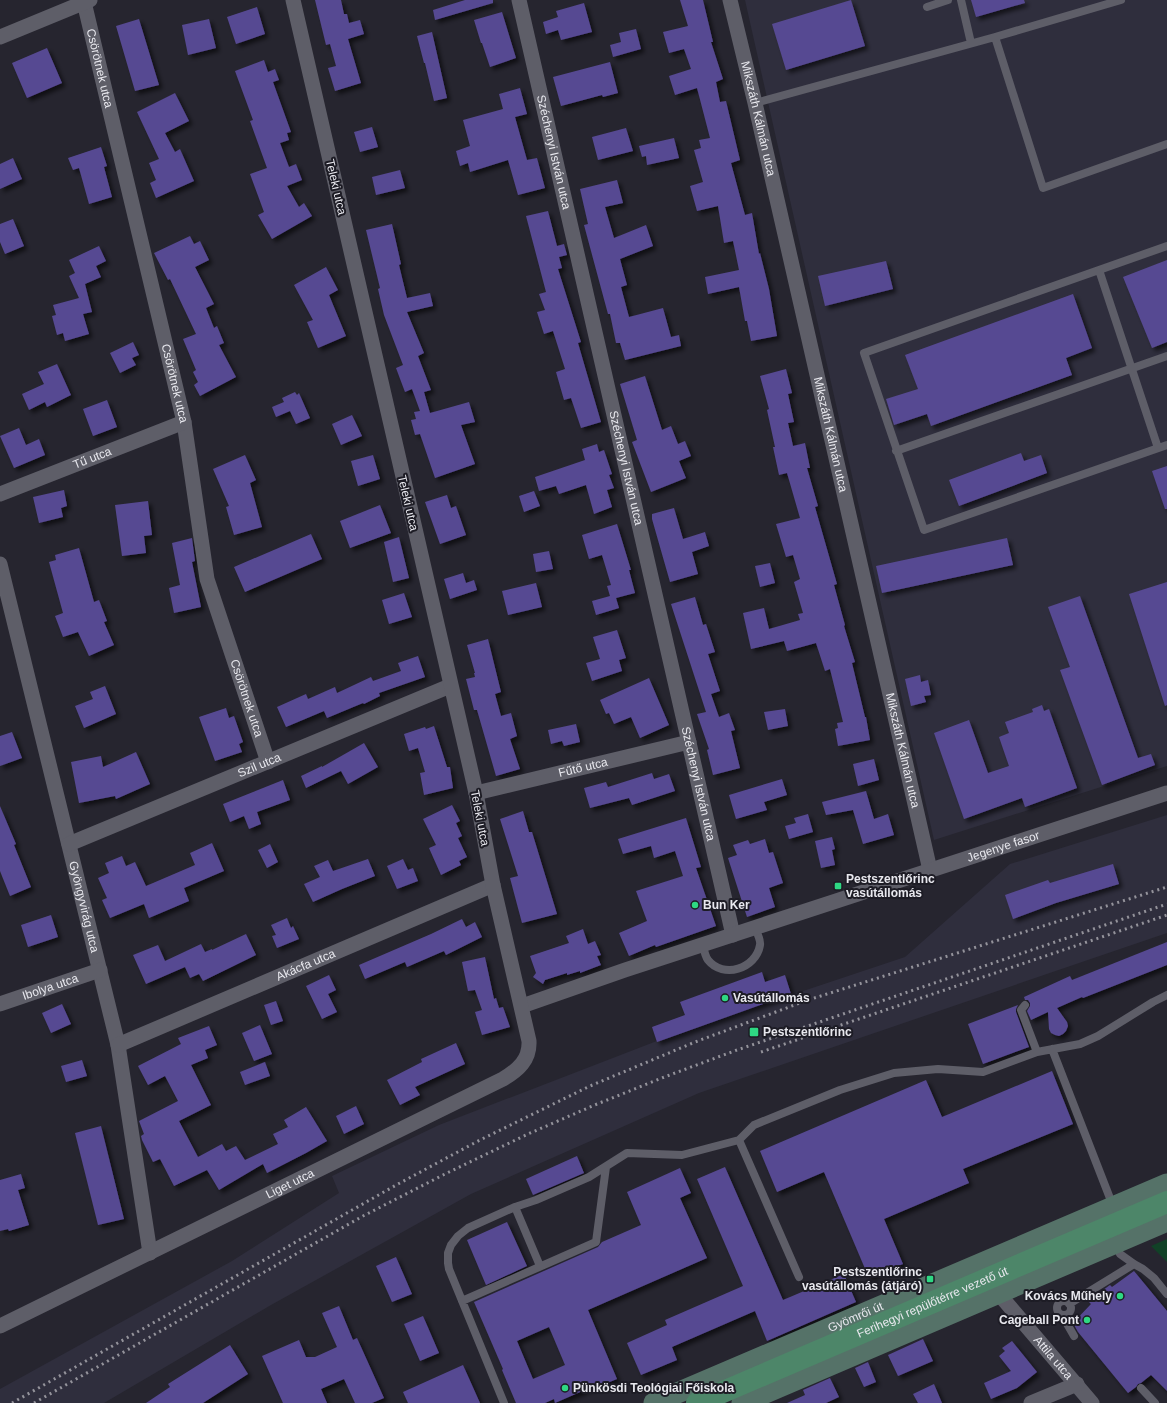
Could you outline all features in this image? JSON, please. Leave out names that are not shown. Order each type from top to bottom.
[{"type":"main road","name":"Ferihegyi repülőtérre vezető út","points":[[697,1403],[1167,1202]]},
{"type":"street","name":"Teleki utca","points":[[293,0],[450,686],[476,792],[493,885],[522,1006]]},
{"type":"street","name":"Széchenyi István utca","points":[[519,0],[733,935]]},
{"type":"street","name":"Mikszáth Kálmán utca","points":[[730,0],[755,103],[930,870]]},
{"type":"street","points":[[0,37],[87,1]]},
{"type":"street","name":"Csörötnek utca","points":[[87,1],[184,422],[207,580],[268,762]]},
{"type":"street","name":"Tű utca","points":[[0,494],[184,422]]},
{"type":"street","name":"Gyöngyvirág utca","points":[[0,564],[118,1046],[150,1253]]},
{"type":"street","name":"Szil utca","points":[[69,844],[450,686]]},
{"type":"street","name":"Fűtő utca","points":[[476,792],[689,742]]},
{"type":"street","name":"Jegenye fasor","points":[[522,1006],[702,945],[1167,793]]},
{"type":"street","name":"Akácfa utca","points":[[118,1046],[493,885]]},
{"type":"street","name":"Ibolya utca","points":[[0,1004],[100,970]]},
{"type":"street","name":"Liget utca","points":[[0,1326],[496,1083],[512,1073],[526,1058],[529,1047],[522,1006]]},
{"type":"street","name":"Gyömrői út","points":[[654,1403],[1167,1184]]},
{"type":"street","points":[[742,1403],[1167,1221]]},
{"type":"street","name":"Attila utca","points":[[998,1293],[1092,1403]]},
{"type":"street","points":[[1031,1403],[1077,1384]]},
{"type":"lane","points":[[928,7],[948,0]]},
{"type":"lane","points":[[961,0],[971,43]]},
{"type":"lane","points":[[755,103],[995,37],[1100,3],[1121,0]]},
{"type":"lane","points":[[995,37],[1043,188],[1167,144]]},
{"type":"lane","points":[[1167,246],[864,353],[924,530],[1167,445]]},
{"type":"lane","points":[[1099,270],[1158,448]]},
{"type":"lane","points":[[896,451],[1167,356]]},
{"type":"lane","points":[[702,945],[707,959],[718,968],[730,971],[747,966],[756,957],[760,944],[755,928]]},
{"type":"lane","points":[[504,1403],[449,1269],[448,1254],[452,1245],[458,1236],[468,1228],[582,1180],[627,1153],[682,1155],[739,1140],[754,1125],[840,1090],[894,1073],[938,1069],[983,1072],[1037,1052],[1071,1047],[1091,1040],[1167,995]]},
{"type":"lane","points":[[1025,1005],[1021,1010],[1037,1052]]},
{"type":"lane","points":[[1052,1049],[1113,1207]]},
{"type":"lane","points":[[739,1140],[799,1277]]},
{"type":"lane","points":[[462,1301],[596,1242],[606,1166]]},
{"type":"lane","points":[[515,1207],[540,1266]]},
{"type":"lane","points":[[1114,1244],[1120,1254],[1154,1278],[1167,1294]]},
{"type":"lane","points":[[1069,1304],[1134,1264]]},
{"type":"lane","points":[[1062,1315],[1069,1313],[1071,1308],[1069,1304],[1063,1301],[1058,1304],[1057,1311],[1062,1315],[1074,1336]]},
{"type":"lane","points":[[1141,1388],[1155,1403]]},
{"type":"shaded area","points":[[745,0],[1167,0],[1167,766],[934,840]]},
{"type":"shaded area","points":[[1167,815],[1167,933],[699,1093],[471,1194],[271,1305],[104,1403],[0,1403],[0,1389],[232,1261],[339,1193],[332,1176],[439,1125],[675,1034],[905,957],[1010,864]]},
{"type":"green space","points":[[1167,1239],[1167,1262],[1151,1246]]},
{"type":"building","points":[[315,0],[341,0],[344,14],[347,14],[349,23],[360,20],[364,34],[348,39],[361,83],[335,91],[328,68],[336,66],[330,44],[326,45]]},
{"type":"building","points":[[465,0],[493,0],[493,3],[435,20],[433,10]]},
{"type":"building","points":[[680,0],[703,0],[713,42],[711,42],[723,79],[716,82],[720,102],[726,101],[740,160],[731,163],[745,215],[752,213],[759,254],[760,253],[769,289],[777,336],[751,341],[747,321],[745,321],[739,287],[708,294],[705,277],[739,270],[733,241],[724,243],[718,206],[697,211],[690,186],[703,182],[694,150],[701,148],[699,140],[710,138],[697,88],[675,95],[669,76],[691,69],[684,49],[669,53],[663,32],[688,26]]},
{"type":"building","points":[[851,0],[865,46],[786,70],[772,24]]},
{"type":"building","points":[[971,0],[1024,0],[1025,3],[976,17]]},
{"type":"building","points":[[584,3],[592,32],[561,40],[558,30],[546,34],[543,22],[558,17],[556,11]]},
{"type":"building","points":[[257,7],[265,34],[236,44],[227,17]]},
{"type":"building","points":[[502,12],[516,58],[490,67],[474,20]]},
{"type":"building","points":[[139,19],[159,85],[135,91],[116,26]]},
{"type":"building","points":[[209,19],[216,48],[188,55],[182,25]]},
{"type":"building","points":[[636,29],[641,49],[613,57],[610,45],[621,42],[619,33]]},
{"type":"building","points":[[432,32],[447,98],[434,101],[417,36]]},
{"type":"building","points":[[47,48],[62,83],[27,98],[12,63]]},
{"type":"building","points":[[264,60],[268,72],[275,69],[279,80],[273,82],[291,132],[287,133],[289,140],[280,143],[289,167],[296,164],[302,180],[287,186],[299,207],[304,203],[312,216],[272,239],[258,215],[264,212],[250,174],[267,168],[250,121],[253,120],[235,71]]},
{"type":"building","points":[[610,62],[618,93],[603,97],[602,95],[561,106],[553,77]]},
{"type":"building","points":[[520,88],[527,114],[515,117],[527,160],[537,158],[545,188],[518,195],[508,160],[470,172],[468,163],[460,166],[456,151],[470,146],[463,120],[503,109],[499,94]]},
{"type":"building","points":[[175,93],[189,121],[165,133],[175,152],[180,149],[194,181],[156,198],[150,183],[156,180],[149,163],[159,159],[137,112]]},
{"type":"building","points":[[372,127],[378,147],[360,152],[354,132]]},
{"type":"building","points":[[626,128],[633,151],[598,160],[592,137]]},
{"type":"building","points":[[674,138],[679,158],[647,165],[646,156],[642,157],[639,146]]},
{"type":"building","points":[[101,147],[107,166],[104,167],[112,197],[89,204],[79,168],[73,170],[68,158]]},
{"type":"building","points":[[13,158],[22,179],[0,189],[0,164]]},
{"type":"building","points":[[400,170],[405,188],[376,195],[372,177]]},
{"type":"building","points":[[617,180],[623,203],[605,207],[614,238],[646,225],[653,246],[620,259],[627,285],[621,287],[629,317],[663,308],[671,337],[679,335],[681,346],[625,360],[620,343],[616,343],[610,314],[608,314],[584,225],[588,224],[580,189]]},
{"type":"building","points":[[548,211],[557,246],[564,244],[567,255],[559,257],[562,268],[558,269],[581,342],[578,343],[601,422],[581,428],[571,398],[564,400],[556,372],[565,369],[553,331],[544,334],[537,312],[545,310],[539,294],[546,292],[526,216]]},
{"type":"building","points":[[13,219],[24,246],[5,254],[0,242],[0,224]]},
{"type":"building","points":[[392,224],[401,264],[399,265],[407,298],[430,293],[433,306],[407,312],[424,353],[418,356],[431,390],[424,392],[430,413],[469,402],[475,422],[461,425],[475,464],[435,478],[420,434],[415,435],[411,420],[416,419],[414,412],[420,411],[412,389],[405,392],[396,368],[403,365],[384,315],[378,289],[380,288],[366,230]]},
{"type":"building","points":[[190,236],[194,244],[200,241],[209,260],[195,267],[214,304],[206,308],[214,328],[217,326],[224,343],[219,345],[236,377],[200,396],[194,385],[198,382],[193,372],[196,370],[183,339],[196,334],[170,279],[168,280],[154,253]]},
{"type":"building","points":[[99,246],[106,261],[96,266],[101,277],[85,284],[92,312],[83,314],[89,334],[65,341],[63,333],[57,335],[52,316],[56,315],[53,305],[79,298],[69,276],[75,273],[69,260]]},
{"type":"building","points":[[1167,260],[1167,342],[1152,348],[1123,277]]},
{"type":"building","points":[[886,261],[893,289],[825,306],[818,276]]},
{"type":"building","points":[[326,267],[338,290],[329,295],[346,336],[318,348],[307,322],[313,320],[294,285]]},
{"type":"building","points":[[1073,294],[1092,348],[1066,358],[1072,375],[931,426],[927,414],[894,425],[886,399],[918,389],[905,355]]},
{"type":"building","points":[[133,342],[139,355],[132,358],[136,365],[120,373],[110,353]]},
{"type":"building","points":[[57,364],[71,395],[47,407],[45,402],[29,410],[22,394],[44,384],[38,372]]},
{"type":"building","points":[[786,369],[792,393],[788,394],[794,422],[788,423],[793,446],[805,443],[810,468],[807,468],[818,506],[815,507],[837,584],[834,585],[855,662],[852,663],[866,717],[870,740],[838,746],[835,729],[838,728],[837,723],[843,722],[830,669],[825,671],[816,643],[787,651],[784,641],[751,649],[743,613],[764,608],[769,629],[800,620],[798,614],[803,613],[794,582],[800,579],[793,555],[786,557],[776,524],[800,518],[787,473],[779,475],[767,410],[769,409],[760,376]]},
{"type":"building","points":[[645,376],[662,430],[671,426],[678,444],[685,441],[691,456],[679,461],[686,478],[651,492],[632,442],[637,440],[620,384]]},
{"type":"building","points":[[295,392],[297,395],[299,393],[310,418],[296,424],[290,411],[276,417],[272,407],[284,402],[282,398]]},
{"type":"building","points":[[107,400],[117,427],[93,436],[83,409]]},
{"type":"building","points":[[352,415],[362,436],[341,445],[332,424]]},
{"type":"building","points":[[19,428],[26,445],[39,439],[45,455],[14,468],[0,436]]},
{"type":"building","points":[[597,444],[599,452],[604,450],[612,474],[609,475],[614,488],[607,490],[612,507],[594,514],[586,485],[559,494],[556,486],[539,491],[535,477],[585,460],[582,449]]},
{"type":"building","points":[[1021,453],[1024,461],[1041,455],[1047,473],[959,506],[949,480]]},
{"type":"building","points":[[245,455],[256,480],[250,483],[262,527],[234,535],[226,507],[229,506],[213,469]]},
{"type":"building","points":[[373,455],[380,479],[358,486],[351,461]]},
{"type":"building","points":[[1167,466],[1167,509],[1165,509],[1152,471]]},
{"type":"building","points":[[64,490],[67,506],[61,508],[63,517],[39,523],[33,497]]},
{"type":"building","points":[[534,491],[540,506],[524,512],[519,496]]},
{"type":"building","points":[[447,495],[451,508],[456,506],[466,535],[440,544],[425,502]]},
{"type":"building","points":[[148,501],[152,535],[144,536],[146,553],[122,556],[115,505]]},
{"type":"building","points":[[380,505],[391,533],[350,548],[340,521]]},
{"type":"building","points":[[674,508],[683,539],[705,532],[709,546],[692,552],[698,574],[670,582],[652,519],[652,514]]},
{"type":"building","points":[[617,524],[631,570],[629,570],[635,593],[616,598],[619,608],[596,615],[592,601],[610,596],[607,586],[611,585],[602,555],[589,559],[582,535]]},
{"type":"building","points":[[311,534],[322,559],[245,592],[234,567]]},
{"type":"building","points":[[399,537],[409,578],[393,582],[384,542]]},
{"type":"building","points":[[192,538],[195,561],[192,562],[201,607],[174,613],[169,588],[180,585],[172,543]]},
{"type":"building","points":[[1007,538],[1013,565],[882,593],[876,566]]},
{"type":"building","points":[[79,548],[94,602],[99,600],[107,621],[104,622],[114,645],[89,656],[78,632],[63,637],[55,616],[63,613],[49,562],[56,560],[55,555]]},
{"type":"building","points":[[549,551],[553,569],[536,572],[533,554]]},
{"type":"building","points":[[770,563],[775,583],[760,587],[755,566]]},
{"type":"building","points":[[463,573],[466,583],[474,580],[477,590],[450,599],[444,579]]},
{"type":"building","points":[[1167,582],[1167,705],[1165,706],[1129,594]]},
{"type":"building","points":[[536,583],[542,607],[508,615],[502,591]]},
{"type":"building","points":[[404,593],[412,617],[389,624],[382,600]]},
{"type":"building","points":[[1080,596],[1138,758],[1151,754],[1155,765],[1102,785],[1060,670],[1070,667],[1048,607]]},
{"type":"building","points":[[695,597],[703,625],[706,624],[715,652],[708,654],[720,691],[711,694],[719,717],[729,713],[735,730],[731,731],[740,768],[713,775],[707,750],[709,749],[697,714],[706,712],[671,604]]},
{"type":"building","points":[[617,630],[626,658],[619,660],[622,671],[592,681],[586,663],[600,659],[593,637]]},
{"type":"building","points":[[488,639],[501,692],[495,694],[501,716],[511,713],[517,736],[510,739],[520,769],[496,776],[477,710],[474,710],[466,679],[475,677],[467,645]]},
{"type":"building","points":[[418,656],[425,677],[379,693],[380,696],[364,704],[363,703],[327,718],[324,711],[286,727],[277,707],[306,694],[308,699],[335,687],[337,693],[371,677],[373,681],[401,671],[398,663]]},
{"type":"building","points":[[920,675],[921,682],[928,680],[931,695],[924,696],[926,702],[911,706],[905,679]]},
{"type":"building","points":[[649,678],[669,725],[640,738],[631,717],[614,724],[609,713],[606,714],[600,700]]},
{"type":"building","points":[[105,686],[116,714],[84,728],[75,706],[93,699],[90,692]]},
{"type":"building","points":[[1042,705],[1044,711],[1049,709],[1077,788],[1025,807],[1022,798],[964,819],[934,733],[969,720],[988,773],[1009,766],[999,737],[1009,733],[1005,722],[1033,712],[1032,709]]},
{"type":"building","points":[[226,708],[229,718],[234,716],[243,742],[239,744],[242,752],[215,761],[199,717]]},
{"type":"building","points":[[785,709],[788,726],[768,730],[764,712]]},
{"type":"building","points":[[576,724],[580,742],[564,746],[562,741],[551,744],[548,730]]},
{"type":"building","points":[[434,726],[447,767],[450,767],[453,788],[424,795],[420,773],[425,772],[418,748],[409,751],[404,734],[425,727],[426,729]]},
{"type":"building","points":[[12,732],[22,758],[0,766],[0,736]]},
{"type":"building","points":[[364,743],[378,767],[348,784],[341,771],[306,788],[301,776],[322,767]]},
{"type":"building","points":[[136,752],[150,784],[116,799],[115,796],[79,803],[71,762],[101,756],[103,767]]},
{"type":"building","points":[[874,759],[879,780],[858,786],[853,764]]},
{"type":"building","points":[[652,773],[654,779],[669,774],[675,791],[632,805],[629,798],[590,808],[584,788],[606,782],[608,787]]},
{"type":"building","points":[[782,779],[787,795],[764,802],[767,810],[736,819],[729,795]]},
{"type":"building","points":[[283,780],[290,800],[257,812],[261,824],[249,829],[244,816],[230,822],[223,804]]},
{"type":"building","points":[[866,791],[874,819],[888,814],[894,835],[863,844],[853,810],[826,815],[822,802]]},
{"type":"building","points":[[452,805],[460,821],[456,823],[462,836],[458,838],[467,857],[459,861],[461,865],[441,875],[429,848],[436,845],[423,819]]},
{"type":"building","points":[[0,806],[16,844],[14,845],[31,887],[10,896],[0,871]]},
{"type":"building","points":[[523,811],[529,832],[532,832],[557,914],[522,923],[510,878],[518,876],[500,819]]},
{"type":"building","points":[[808,814],[813,832],[789,839],[785,826],[796,823],[794,818]]},
{"type":"building","points":[[686,818],[701,867],[696,868],[716,926],[656,947],[655,945],[629,956],[619,933],[647,921],[636,891],[683,876],[675,851],[654,858],[651,846],[623,854],[618,839]]},
{"type":"building","points":[[832,837],[835,849],[832,850],[835,865],[821,868],[815,841]]},
{"type":"building","points":[[765,839],[769,853],[773,852],[783,883],[769,888],[775,907],[747,917],[728,858],[737,855],[733,845],[748,840],[750,844]]},
{"type":"building","points":[[212,843],[224,871],[184,888],[189,901],[149,918],[144,904],[110,918],[102,900],[107,898],[98,878],[109,873],[105,863],[122,856],[126,866],[135,862],[146,886],[195,865],[190,853]]},
{"type":"building","points":[[270,844],[278,862],[267,868],[258,850]]},
{"type":"building","points":[[368,859],[375,876],[313,902],[304,884],[320,877],[314,866],[328,860],[333,871]]},
{"type":"building","points":[[403,859],[408,870],[413,868],[418,881],[397,889],[387,866]]},
{"type":"building","points":[[1113,864],[1119,884],[1056,903],[1013,919],[1005,895],[1048,880],[1050,883]]},
{"type":"building","points":[[51,915],[58,937],[28,947],[21,925]]},
{"type":"building","points":[[287,918],[291,928],[293,926],[299,939],[277,948],[272,936],[276,935],[271,925]]},
{"type":"building","points":[[462,919],[466,927],[475,922],[482,937],[446,955],[444,951],[407,967],[405,962],[365,979],[359,965]]},
{"type":"building","points":[[583,929],[588,944],[595,941],[601,955],[597,956],[601,965],[580,973],[580,971],[567,975],[567,973],[545,980],[543,984],[533,977],[536,973],[530,956],[569,943],[566,936]]},
{"type":"building","points":[[246,934],[256,955],[203,981],[199,974],[190,978],[185,967],[146,984],[133,955],[158,945],[165,961],[201,944],[205,952]]},
{"type":"building","points":[[1167,942],[1167,965],[1057,1008],[1067,1022],[1068,1026],[1063,1034],[1059,1036],[1051,1033],[1049,1029],[1048,1012],[1031,1020],[1027,1011],[1030,1003],[1028,1000],[1025,1000],[1024,997],[1070,976],[1072,980]]},
{"type":"building","points":[[485,957],[494,999],[496,998],[499,1008],[503,1007],[510,1027],[482,1035],[475,1012],[482,1010],[475,990],[468,991],[462,962]]},
{"type":"building","points":[[762,972],[765,982],[785,975],[791,994],[657,1042],[652,1027],[685,1015],[680,1002]]},
{"type":"building","points":[[329,975],[336,990],[328,994],[337,1012],[322,1019],[306,986]]},
{"type":"building","points":[[276,1001],[283,1021],[271,1025],[264,1005]]},
{"type":"building","points":[[62,1004],[71,1024],[51,1033],[42,1013]]},
{"type":"building","points":[[1018,1005],[1016,1012],[1029,1047],[983,1064],[968,1024]]},
{"type":"building","points":[[260,1025],[272,1054],[254,1061],[242,1033]]},
{"type":"building","points":[[209,1026],[217,1045],[205,1050],[208,1058],[191,1065],[211,1105],[179,1121],[198,1157],[222,1144],[226,1151],[236,1146],[245,1160],[278,1144],[273,1134],[288,1127],[284,1120],[306,1107],[327,1141],[267,1173],[263,1164],[219,1190],[207,1170],[174,1186],[160,1159],[153,1162],[142,1140],[141,1136],[144,1134],[139,1121],[178,1101],[165,1076],[148,1085],[138,1066],[181,1044],[178,1038]]},
{"type":"building","points":[[456,1043],[465,1064],[415,1087],[420,1095],[400,1105],[387,1080],[422,1062],[421,1059]]},
{"type":"building","points":[[82,1060],[87,1076],[66,1082],[61,1066]]},
{"type":"building","points":[[265,1062],[270,1076],[245,1085],[240,1072]]},
{"type":"building","points":[[1052,1071],[1073,1124],[963,1169],[969,1183],[884,1219],[903,1264],[869,1278],[824,1172],[777,1192],[760,1151],[926,1080],[942,1117]]},
{"type":"building","points":[[356,1106],[364,1124],[344,1134],[336,1116]]},
{"type":"building","points":[[101,1126],[124,1219],[98,1225],[75,1133]]},
{"type":"building","points":[[577,1156],[584,1173],[533,1195],[526,1179]]},
{"type":"building","points":[[725,1167],[783,1300],[844,1274],[856,1302],[767,1341],[755,1311],[672,1347],[677,1360],[641,1375],[627,1343],[667,1325],[665,1320],[743,1286],[697,1179]]},
{"type":"building","points":[[680,1168],[691,1193],[680,1198],[707,1258],[588,1310],[617,1379],[595,1388],[594,1386],[555,1403],[554,1399],[545,1403],[516,1403],[474,1302],[598,1247],[602,1242],[641,1225],[627,1192]],"holes":[[[549,1327],[565,1365],[533,1379],[517,1341]]]},
{"type":"building","points":[[21,1174],[25,1188],[18,1190],[29,1225],[9,1231],[8,1229],[0,1231],[0,1180]]},
{"type":"building","points":[[507,1222],[527,1266],[486,1285],[467,1240]]},
{"type":"building","points":[[396,1257],[412,1294],[392,1302],[376,1266]]},
{"type":"building","points":[[1134,1271],[1167,1311],[1167,1391],[1151,1375],[1128,1393],[1078,1332],[1073,1323],[1091,1304],[1088,1301],[1110,1285],[1112,1287]]},
{"type":"building","points":[[339,1306],[353,1340],[357,1338],[384,1398],[372,1403],[355,1403],[344,1379],[321,1389],[327,1403],[283,1403],[262,1356],[299,1340],[306,1357],[315,1357],[337,1347],[322,1313]]},
{"type":"building","points":[[423,1316],[439,1353],[420,1361],[404,1324]]},
{"type":"building","points":[[923,1339],[933,1361],[898,1376],[888,1355]]},
{"type":"building","points":[[1012,1341],[1037,1372],[1017,1388],[991,1399],[984,1383],[1011,1371],[999,1356],[1005,1351],[1002,1348]]},
{"type":"building","points":[[230,1345],[248,1374],[203,1403],[146,1403],[170,1387],[168,1384]]},
{"type":"building","points":[[868,1362],[876,1382],[864,1387],[855,1368]]},
{"type":"building","points":[[463,1365],[480,1403],[408,1403],[403,1392]]},
{"type":"building","points":[[830,1378],[839,1397],[826,1403],[787,1403],[805,1395],[803,1390]]},
{"type":"building","points":[[934,1384],[942,1403],[918,1403],[913,1394]]},
{"type":"railway","points":[[12,1403],[398,1184],[480,1140],[590,1086],[695,1042],[808,1000],[1167,887]]},
{"type":"railway","points":[[34,1403],[363,1216],[528,1134],[597,1104],[737,1050],[1167,904]]},
{"type":"railway","points":[[761,1052],[1167,915]]},
{"type":"place","name":"Pestszentlőrinc vasútállomás","points":[[838,886]]},
{"type":"place","name":"Bun Ker","points":[[695,905]]},
{"type":"place","name":"Vasútállomás","points":[[725,998]]},
{"type":"place","name":"Pestszentlőrinc","points":[[754,1032]]},
{"type":"place","name":"Pestszentlőrinc vasútállomás (átjáró)","points":[[930,1279]]},
{"type":"place","name":"Kovács Műhely","points":[[1120,1296]]},
{"type":"place","name":"Cageball Pont","points":[[1087,1320]]},
{"type":"place","name":"Pünkösdi Teológiai Főiskola","points":[[565,1388]]}]
